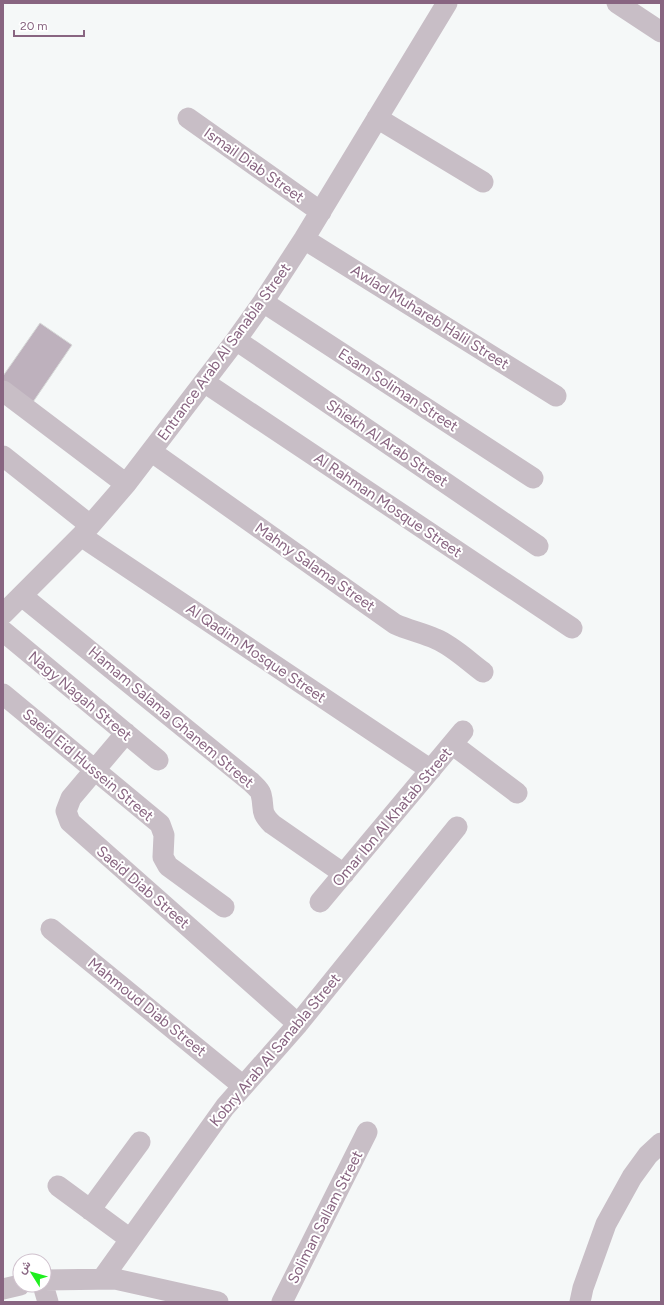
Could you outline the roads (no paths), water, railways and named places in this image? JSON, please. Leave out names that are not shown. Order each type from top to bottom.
[{"type":"street","name":"Entrance Arab Al Sanabla Street","points":[[3,614],[86,530],[126,484],[152,452],[236,340],[263,302],[321,212],[447,3]]},
{"type":"street","points":[[618,3],[661,32]]},
{"type":"street","name":"Ismail Diab Street","points":[[188,118],[321,212]]},
{"type":"street","points":[[377,118],[483,182]]},
{"type":"street","name":"Awlad Muhareb Halil Street","points":[[304,239],[556,396]]},
{"type":"street","name":"Esam Soliman Street","points":[[263,302],[533,478]]},
{"type":"street","name":"Shiekh Al Arab Street","points":[[236,340],[538,546]]},
{"type":"street","name":"Al Rahman Mosque Street","points":[[204,382],[572,628]]},
{"type":"street","points":[[3,391],[126,484]]},
{"type":"street","name":"Mahny Salama Street","points":[[152,452],[395,624],[436,639],[447,645],[483,672]]},
{"type":"street","name":"Al Qadim Mosque Street","points":[[3,456],[86,530],[431,770]]},
{"type":"street","name":"Hamam Salama Ghanem Street","points":[[22,596],[251,782],[261,793],[264,816],[272,824],[344,874]]},
{"type":"street","name":"Nagy Nagah Street","points":[[3,631],[158,760]]},
{"type":"street","name":"Saeid Eid Hussein Street","points":[[3,694],[160,824],[164,835],[163,857],[168,866],[224,907]]},
{"type":"street","name":"Saeid Diab Street","points":[[126,733],[71,798],[66,811],[70,822],[298,1024]]},
{"type":"street","name":"Omar Ibn Al Khatab Street","points":[[320,902],[457,738],[517,793]]},
{"type":"street","name":"Kobry Arab Al Sanabla Street","points":[[102,1279],[225,1107],[298,1024],[457,827]]},
{"type":"street","name":"Mahmoud Diab Street","points":[[51,929],[243,1086]]},
{"type":"street","name":"Soliman Sallam Street","points":[[282,1302],[367,1132]]},
{"type":"street","points":[[90,1210],[140,1142]]},
{"type":"street","points":[[580,1302],[582,1288],[606,1224],[632,1177],[648,1155],[661,1143]]},
{"type":"street","points":[[58,1186],[130,1239]]},
{"type":"street","points":[[52,1280],[115,1279],[218,1302]]}]
